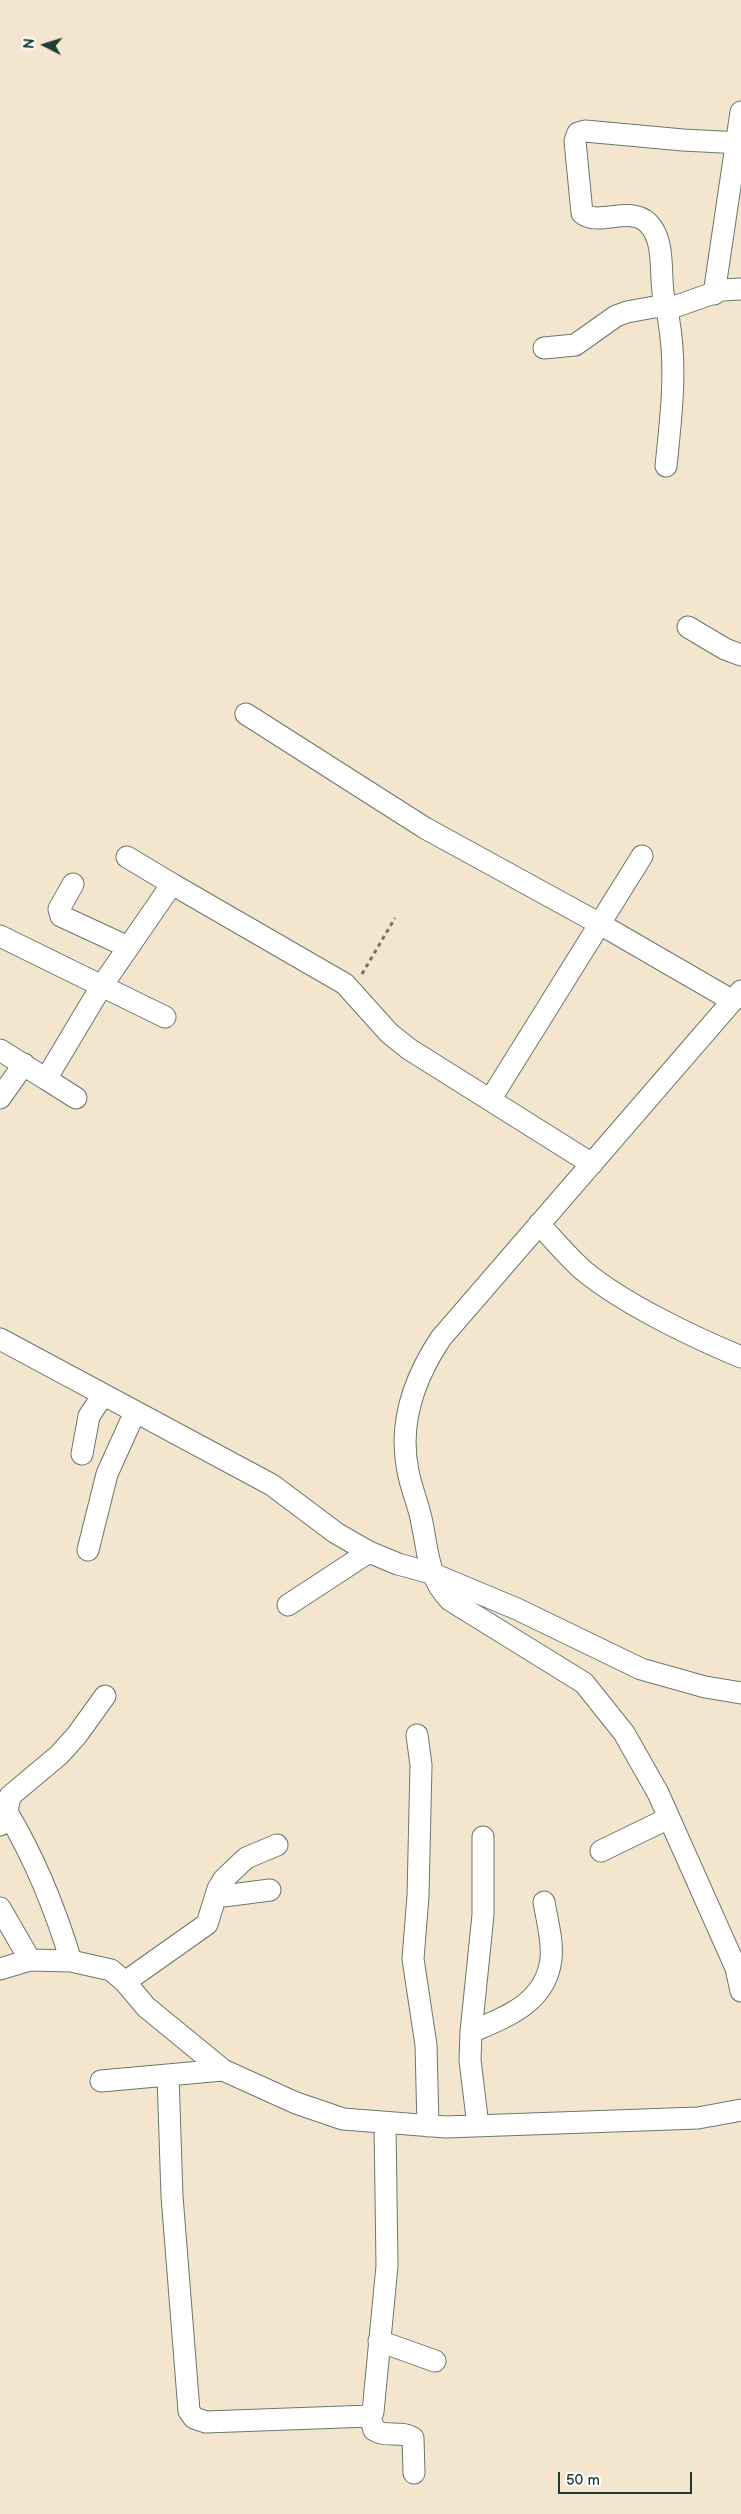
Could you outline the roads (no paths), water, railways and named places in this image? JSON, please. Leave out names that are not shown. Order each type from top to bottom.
[{"type":"street","points":[[714,294],[739,142],[741,112]]},
{"type":"street","points":[[666,466],[672,407],[671,350],[657,239],[649,224],[639,217],[594,218],[582,213],[576,137],[581,131],[585,131],[683,140],[739,142]]},
{"type":"street","points":[[544,348],[575,345],[616,316],[654,307],[666,308],[722,290],[741,289]]},
{"type":"street","points":[[688,627],[725,649],[741,655]]},
{"type":"street","points":[[246,714],[425,828],[600,924],[737,996],[441,1338],[429,1356],[414,1389],[407,1419],[405,1453],[408,1472],[422,1522],[431,1573],[442,1591],[450,1600],[584,1684],[624,1733],[658,1793],[736,1968],[741,1991]]},
{"type":"street","points":[[490,1100],[642,856]]},
{"type":"street","points":[[127,857],[352,990],[381,1024],[409,1049],[592,1164]]},
{"type":"street","points":[[73,884],[59,909],[61,916],[128,947]]},
{"type":"street","points":[[46,1079],[101,986],[172,884]]},
{"type":"street","points":[[0,936],[165,1017]]},
{"type":"street","points":[[0,1050],[76,1098]]},
{"type":"street","points":[[0,1098],[24,1064]]},
{"type":"street","points":[[539,1224],[584,1270],[612,1291],[708,1344],[741,1357]]},
{"type":"street","points":[[0,1340],[272,1485],[336,1533],[369,1552],[398,1564],[431,1573],[517,1609],[641,1669],[705,1687],[741,1694]]},
{"type":"street","points":[[82,1454],[89,1416],[103,1395]]},
{"type":"street","points":[[88,1550],[107,1474],[135,1412]]},
{"type":"street","points":[[288,1605],[369,1552]]},
{"type":"street","points":[[71,1961],[50,1898],[31,1853],[3,1818],[10,1796],[59,1755],[78,1735],[105,1696]]},
{"type":"street","points":[[417,1734],[421,1765],[418,1896],[413,1959],[426,2045],[428,2126]]},
{"type":"street","points":[[601,1851],[669,1818]]},
{"type":"street","points":[[478,2126],[470,2060],[471,2032],[483,1915],[484,1838]]},
{"type":"street","points":[[125,1982],[207,1924],[224,1879],[246,1858],[277,1845]]},
{"type":"street","points":[[216,1897],[270,1890]]},
{"type":"street","points":[[471,2032],[517,2012],[534,1999],[545,1981],[551,1959],[544,1902]]},
{"type":"street","points":[[0,1908],[30,1960]]},
{"type":"street","points":[[0,1969],[30,1960],[71,1961],[111,1970],[125,1982],[146,2007],[223,2070],[296,2102],[344,2120],[428,2126],[478,2126],[698,2118],[741,2110]]},
{"type":"street","points":[[101,2081],[223,2070]]},
{"type":"street","points":[[168,2075],[172,2196],[189,2411],[194,2418],[206,2422],[370,2416]]},
{"type":"street","points":[[385,2124],[386,2266],[373,2412],[370,2416],[374,2430],[379,2434],[407,2434],[412,2438],[414,2473]]},
{"type":"street","points":[[379,2341],[435,2361]]}]
